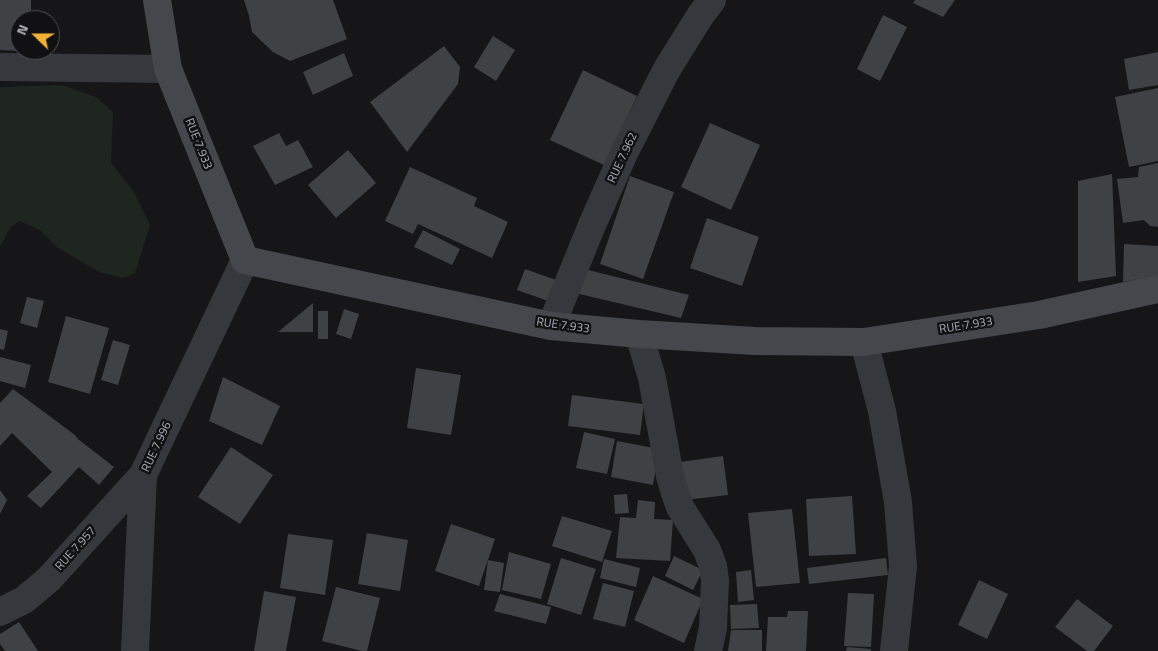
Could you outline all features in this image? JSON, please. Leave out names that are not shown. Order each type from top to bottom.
[{"type":"street","name":"RUE 7.933","points":[[157,0],[168,69],[245,260],[551,326],[755,342],[864,342],[1039,315],[1158,290]]},
{"type":"street","name":"RUE 7.962","points":[[551,326],[592,225],[629,145],[667,69],[712,0]]},
{"type":"street","points":[[0,67],[168,69]]},
{"type":"street","name":"RUE 7.996","points":[[135,651],[143,475],[245,260]]},
{"type":"street","points":[[639,334],[652,378],[670,476],[675,493],[680,507],[707,550],[713,566],[715,580],[713,628],[708,651]]},
{"type":"street","points":[[864,342],[882,410],[898,502],[903,566],[894,651]]},
{"type":"street","name":"RUE 7.957","points":[[0,612],[24,600],[49,578],[143,475]]},
{"type":"shaded area","points":[[62,85],[96,97],[113,112],[111,163],[134,192],[150,225],[135,273],[123,278],[99,272],[57,247],[40,230],[19,221],[10,228],[0,247],[0,87]]},
{"type":"building","points":[[0,0],[31,0],[31,10],[10,10],[10,50],[0,50]]},
{"type":"building","points":[[244,0],[333,0],[347,39],[290,61],[273,52],[252,32]]},
{"type":"building","points":[[915,0],[955,0],[943,17],[913,3]]},
{"type":"building","points":[[883,15],[907,27],[880,81],[857,69]]},
{"type":"building","points":[[493,36],[515,50],[496,81],[474,67]]},
{"type":"building","points":[[444,46],[460,67],[458,84],[407,152],[370,102]]},
{"type":"building","points":[[1158,52],[1158,85],[1129,90],[1124,59]]},
{"type":"building","points":[[344,53],[353,76],[313,95],[303,72]]},
{"type":"building","points":[[583,70],[637,96],[604,165],[550,140]]},
{"type":"building","points":[[1158,88],[1158,161],[1129,167],[1115,97]]},
{"type":"building","points":[[710,123],[760,145],[731,210],[681,187]]},
{"type":"building","points":[[279,133],[286,146],[298,140],[313,167],[275,185],[253,146]]},
{"type":"building","points":[[348,150],[376,183],[336,218],[308,185]]},
{"type":"building","points":[[1158,163],[1158,227],[1150,226],[1144,220],[1123,223],[1117,179],[1138,177],[1139,167]]},
{"type":"building","points":[[410,167],[477,198],[474,206],[508,222],[492,258],[418,224],[413,234],[385,221]]},
{"type":"building","points":[[1112,174],[1116,276],[1078,282],[1078,181]]},
{"type":"building","points":[[630,176],[674,192],[643,279],[600,264]]},
{"type":"building","points":[[707,218],[759,237],[742,286],[690,268]]},
{"type":"building","points":[[423,230],[460,249],[452,265],[414,247]]},
{"type":"building","points":[[1124,244],[1158,246],[1158,275],[1123,282]]},
{"type":"building","points":[[525,269],[559,281],[551,302],[517,290]]},
{"type":"building","points":[[584,269],[689,295],[681,318],[571,292]]},
{"type":"building","points":[[27,297],[44,301],[37,328],[20,323]]},
{"type":"building","points":[[313,303],[313,332],[278,332]]},
{"type":"building","points":[[344,309],[359,314],[351,339],[336,334]]},
{"type":"building","points":[[318,311],[328,311],[328,339],[318,339]]},
{"type":"building","points":[[66,316],[109,328],[90,394],[48,382]]},
{"type":"building","points":[[0,329],[8,331],[4,350],[0,349]]},
{"type":"building","points":[[113,340],[130,345],[118,385],[101,380]]},
{"type":"building","points":[[0,357],[31,365],[25,388],[0,381]]},
{"type":"building","points":[[416,368],[461,375],[451,435],[407,428]]},
{"type":"building","points":[[223,377],[280,406],[262,445],[209,421]]},
{"type":"building","points":[[13,389],[114,467],[99,485],[79,467],[41,508],[27,496],[52,472],[12,433],[0,446],[0,403]]},
{"type":"building","points":[[572,395],[644,404],[640,435],[568,426]]},
{"type":"building","points":[[584,432],[615,439],[607,474],[576,468]]},
{"type":"building","points":[[617,441],[659,449],[653,485],[611,477]]},
{"type":"building","points":[[231,447],[273,475],[240,524],[198,497]]},
{"type":"building","points":[[723,456],[728,495],[685,500],[680,462]]},
{"type":"building","points":[[0,490],[7,500],[0,514]]},
{"type":"building","points":[[627,494],[629,513],[615,514],[614,495]]},
{"type":"building","points":[[852,496],[856,554],[809,556],[806,499]]},
{"type":"building","points":[[638,500],[655,502],[654,519],[673,520],[670,561],[616,558],[620,517],[636,518]]},
{"type":"building","points":[[792,509],[800,583],[756,587],[748,513]]},
{"type":"building","points":[[562,516],[612,531],[602,562],[552,546]]},
{"type":"building","points":[[451,524],[495,539],[479,586],[435,571]]},
{"type":"building","points":[[367,533],[408,540],[400,591],[358,584]]},
{"type":"building","points":[[288,534],[333,540],[325,595],[280,588]]},
{"type":"building","points":[[509,552],[551,564],[541,599],[502,590]]},
{"type":"building","points":[[674,556],[703,570],[693,590],[665,576]]},
{"type":"building","points":[[561,558],[596,569],[581,615],[547,604]]},
{"type":"building","points":[[886,558],[888,575],[809,584],[807,568]]},
{"type":"building","points":[[604,559],[640,568],[636,587],[600,578]]},
{"type":"building","points":[[488,560],[504,563],[500,592],[484,590]]},
{"type":"building","points":[[751,570],[754,600],[738,602],[736,572]]},
{"type":"building","points":[[653,576],[703,599],[684,643],[634,620]]},
{"type":"building","points":[[979,580],[1008,594],[987,639],[958,625]]},
{"type":"building","points":[[603,583],[634,591],[625,627],[593,619]]},
{"type":"building","points":[[336,587],[380,598],[367,651],[322,641]]},
{"type":"building","points":[[264,591],[296,597],[286,651],[254,651]]},
{"type":"building","points":[[848,593],[874,594],[871,647],[844,646]]},
{"type":"building","points":[[500,594],[551,607],[546,624],[494,611]]},
{"type":"building","points":[[1077,599],[1113,626],[1094,651],[1087,651],[1055,627]]},
{"type":"building","points":[[757,604],[759,628],[731,629],[730,605]]},
{"type":"building","points":[[788,611],[808,611],[806,651],[766,651],[768,617],[787,617]]},
{"type":"building","points":[[19,622],[38,651],[5,651],[0,644],[0,634]]},
{"type":"building","points":[[731,630],[762,630],[762,651],[728,651]]},
{"type":"building","points":[[847,647],[871,649],[871,651],[846,651]]}]
